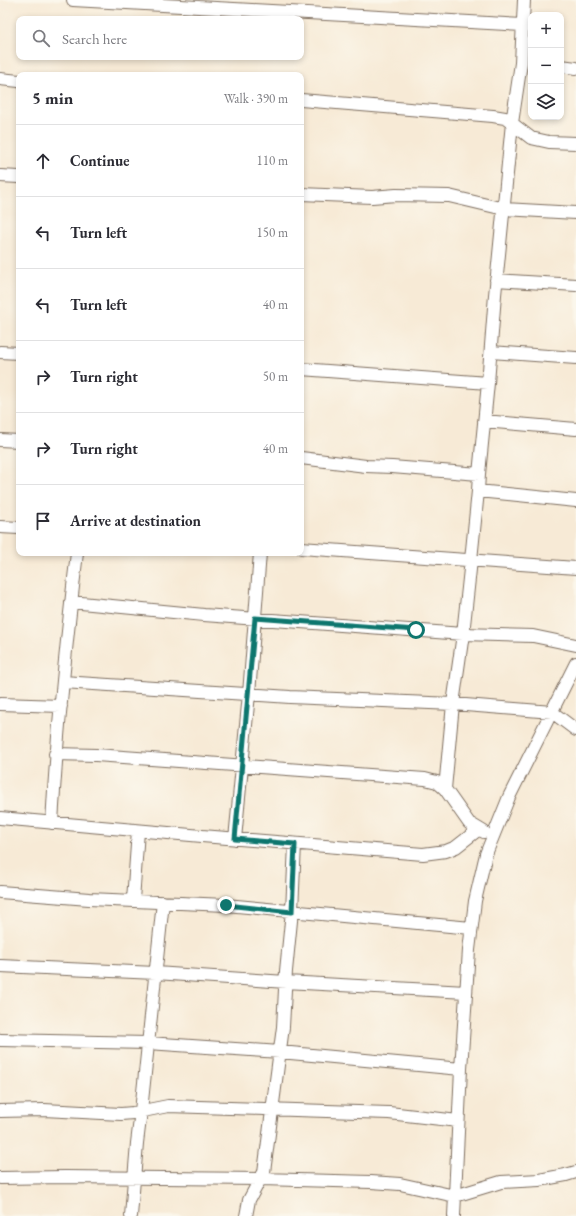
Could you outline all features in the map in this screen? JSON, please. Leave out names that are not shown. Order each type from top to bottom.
[{"type":"street","points":[[73,0],[523,25]]},
{"type":"street","points":[[445,789],[453,704],[463,634],[478,491],[496,280],[512,123],[526,63],[523,25],[524,0]]},
{"type":"street","points":[[564,66],[576,68]]},
{"type":"street","points":[[0,79],[16,81]]},
{"type":"street","points":[[304,100],[493,116],[505,118],[531,138],[549,142],[576,143]]},
{"type":"street","points":[[0,176],[16,177]]},
{"type":"street","points":[[304,194],[372,197],[396,195],[449,196],[504,209],[576,213]]},
{"type":"street","points":[[496,280],[576,285]]},
{"type":"street","points":[[0,352],[16,353]]},
{"type":"street","points":[[491,352],[576,358]]},
{"type":"street","points":[[304,369],[488,383]]},
{"type":"street","points":[[484,421],[576,429]]},
{"type":"street","points":[[0,440],[16,441]]},
{"type":"street","points":[[304,458],[331,463],[479,474]]},
{"type":"street","points":[[478,491],[576,501]]},
{"type":"street","points":[[0,527],[16,528]]},
{"type":"street","points":[[304,548],[576,568]]},
{"type":"street","points":[[52,823],[55,754],[71,602],[78,556]]},
{"type":"street","points":[[235,839],[249,694],[260,556]]},
{"type":"street","points":[[71,602],[463,634],[533,636],[576,645]]},
{"type":"street","points":[[454,1216],[466,992],[471,928],[475,901],[486,854],[493,837],[510,797],[576,663]]},
{"type":"street","points":[[63,682],[249,694],[453,704],[552,712],[576,730]]},
{"type":"street","points":[[0,704],[61,706]]},
{"type":"street","points":[[55,754],[96,755],[425,779],[437,782],[445,789],[469,823],[493,837]]},
{"type":"street","points":[[0,818],[138,831],[423,854],[446,851],[456,847],[479,829]]},
{"type":"street","points":[[133,900],[138,831]]},
{"type":"street","points":[[246,1216],[249,1200],[264,1172],[280,1052],[292,912],[295,844]]},
{"type":"street","points":[[0,892],[89,899],[226,905],[471,928]]},
{"type":"street","points":[[131,1216],[137,1143],[156,973],[162,902]]},
{"type":"street","points":[[0,966],[156,973],[466,992]]},
{"type":"street","points":[[0,1040],[148,1044],[280,1052],[461,1069]]},
{"type":"street","points":[[0,1111],[44,1110],[122,1114],[168,1106],[389,1113],[458,1121]]},
{"type":"street","points":[[0,1178],[65,1177],[261,1179],[371,1182],[400,1184],[455,1196],[501,1182],[539,1180],[576,1172]]},
{"type":"route","points":[[226,905],[292,912],[295,844],[235,839],[255,618],[416,630]]}]
